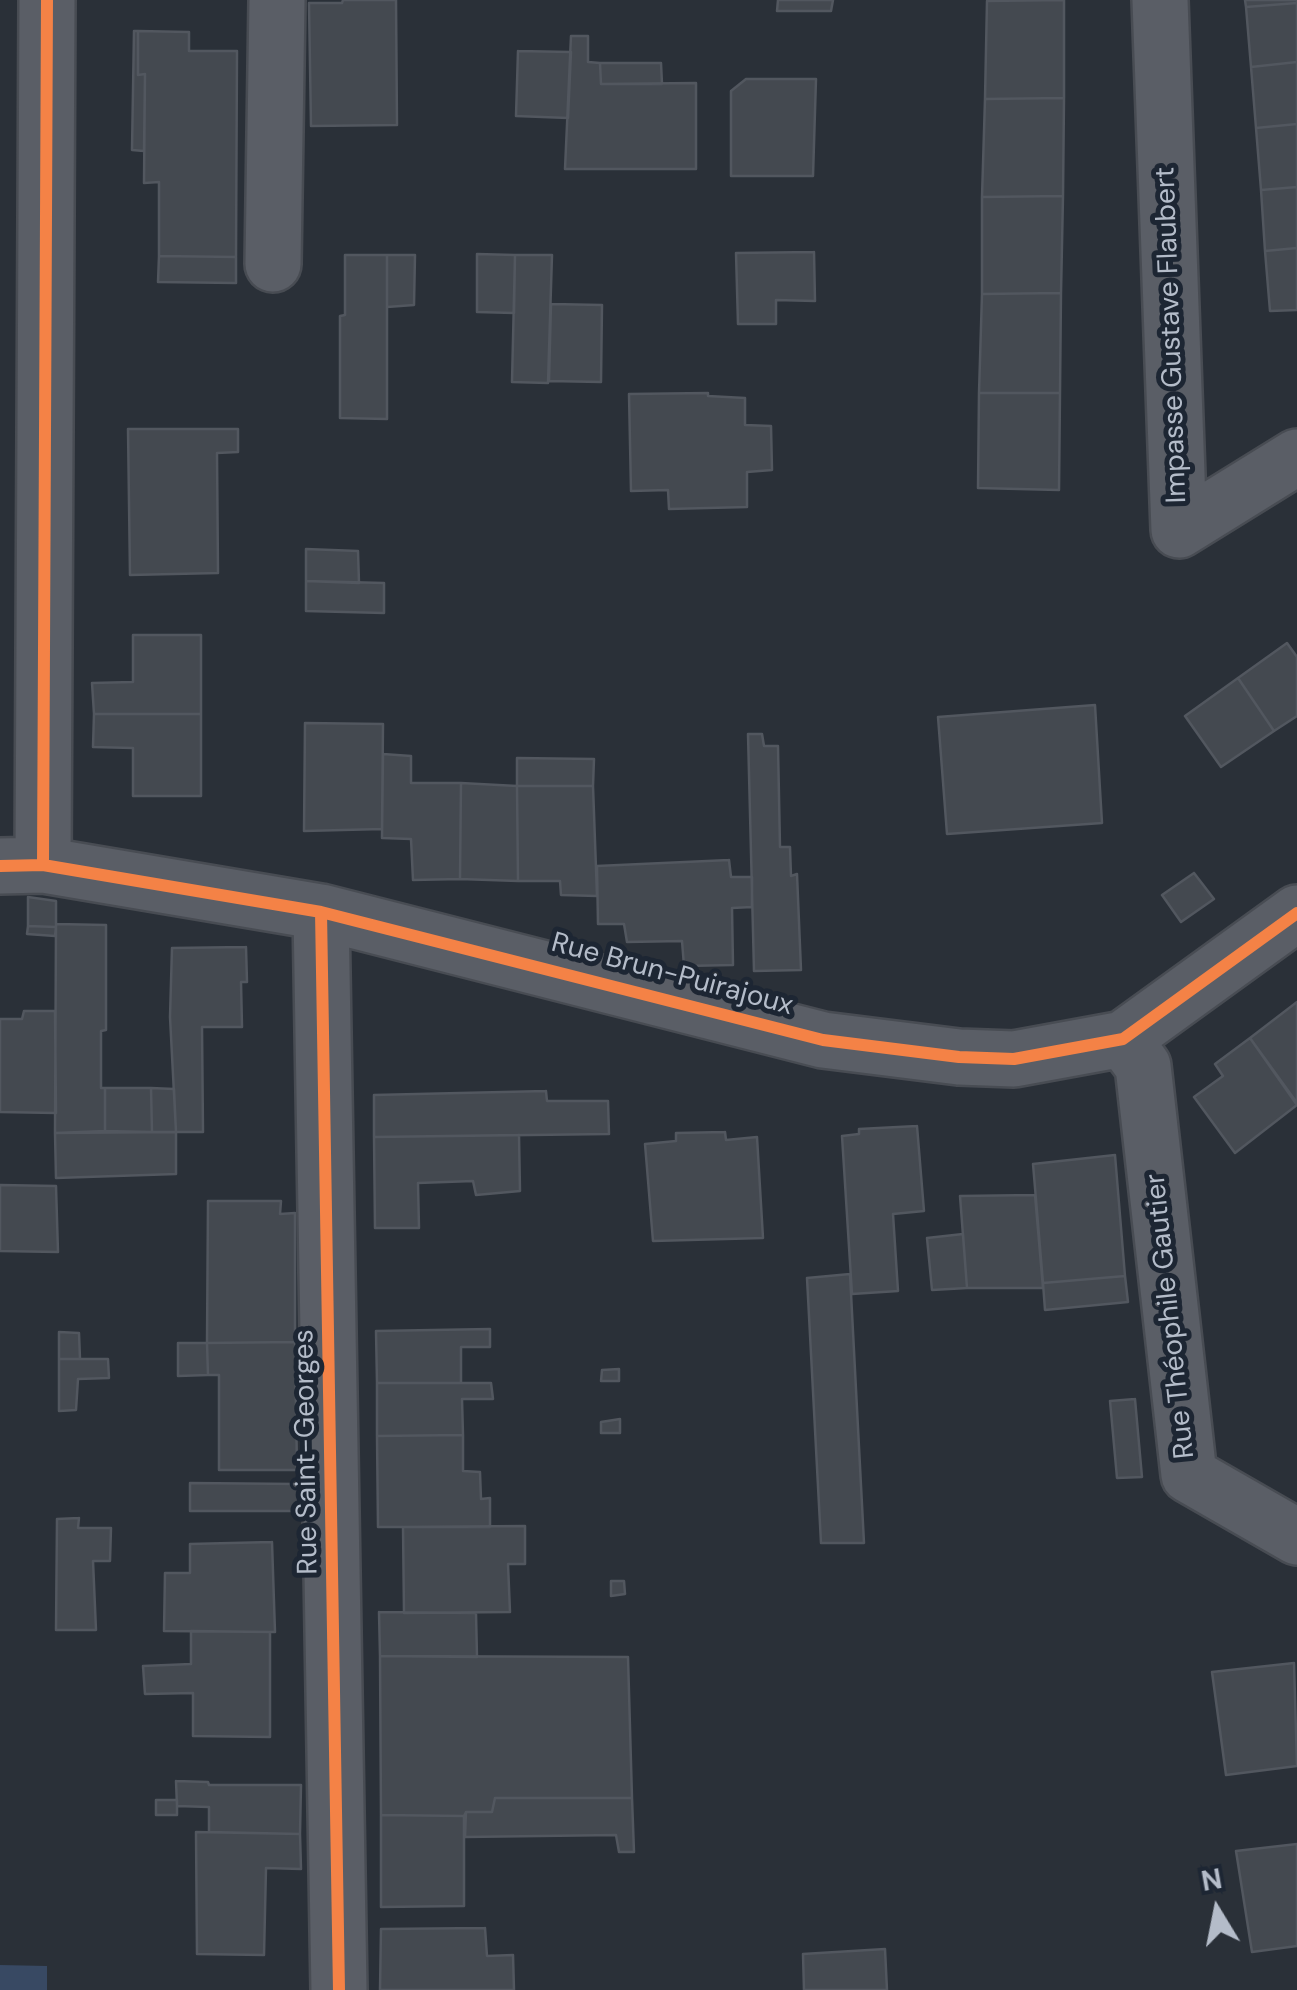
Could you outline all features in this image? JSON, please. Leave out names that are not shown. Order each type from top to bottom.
[{"type":"street","points":[[22,865],[48,0]]},
{"type":"street","points":[[273,264],[277,0]]},
{"type":"street","name":"Impasse Gustave Flaubert","points":[[1160,0],[1179,530],[1297,457]]},
{"type":"street","name":"Rue Brun-Puirajoux","points":[[22,865],[321,912],[822,1040],[959,1057],[1014,1059],[1123,1039],[1297,913]]},
{"type":"street","name":"Rue Saint-Georges","points":[[321,912],[339,1990]]},
{"type":"street","name":"Rue Théophile Gautier","points":[[1123,1039],[1143,1066],[1189,1475],[1297,1538]]},
{"type":"water","points":[[0,1965],[47,1966],[47,1990],[0,1990]]},
{"type":"building","points":[[396,0],[397,125],[311,126],[309,3]]},
{"type":"building","points":[[778,0],[833,0],[831,11],[777,11]]},
{"type":"building","points":[[1064,0],[1064,98],[985,99],[987,1]]},
{"type":"building","points":[[1245,0],[1297,0],[1297,3],[1246,7]]},
{"type":"building","points":[[1297,3],[1297,62],[1251,67],[1246,7]]},
{"type":"building","points":[[134,31],[138,31],[138,75],[145,74],[144,151],[132,150]]},
{"type":"building","points":[[138,31],[189,32],[189,51],[237,51],[236,257],[159,256],[159,182],[144,183],[145,74],[138,75]]},
{"type":"building","points":[[571,36],[588,36],[588,62],[600,63],[601,84],[696,83],[696,169],[565,169]]},
{"type":"building","points":[[518,51],[571,52],[568,118],[516,116]]},
{"type":"building","points":[[1297,62],[1297,124],[1256,128],[1251,67]]},
{"type":"building","points":[[600,63],[661,63],[662,84],[601,84]]},
{"type":"building","points":[[746,79],[816,79],[813,176],[731,176],[731,91]]},
{"type":"building","points":[[1064,98],[1063,196],[982,197],[985,99]]},
{"type":"building","points":[[1297,124],[1297,187],[1261,190],[1256,128]]},
{"type":"building","points":[[1297,187],[1297,248],[1265,251],[1261,190]]},
{"type":"building","points":[[1063,196],[1061,293],[982,294],[982,197]]},
{"type":"building","points":[[1297,248],[1297,310],[1270,311],[1265,251]]},
{"type":"building","points":[[814,252],[815,301],[776,300],[776,324],[738,324],[736,253]]},
{"type":"building","points":[[477,254],[515,255],[514,313],[477,312]]},
{"type":"building","points":[[345,255],[387,255],[387,419],[340,418],[340,316],[345,315]]},
{"type":"building","points":[[387,255],[415,255],[414,305],[387,307]]},
{"type":"building","points":[[515,255],[552,255],[548,383],[512,382]]},
{"type":"building","points":[[159,256],[236,257],[236,283],[158,282]]},
{"type":"building","points":[[1061,293],[1060,393],[979,393],[982,294]]},
{"type":"building","points":[[551,304],[602,305],[601,382],[549,381]]},
{"type":"building","points":[[708,393],[745,398],[745,425],[771,426],[772,470],[747,472],[747,507],[669,509],[668,490],[631,491],[629,394]]},
{"type":"building","points":[[979,393],[1060,393],[1059,490],[978,488]]},
{"type":"building","points":[[128,429],[238,429],[238,452],[217,453],[218,573],[130,575]]},
{"type":"building","points":[[306,549],[358,551],[359,583],[306,581]]},
{"type":"building","points":[[306,581],[384,583],[384,613],[306,611]]},
{"type":"building","points":[[133,635],[201,635],[201,714],[94,714],[92,683],[133,682]]},
{"type":"building","points":[[1287,643],[1297,657],[1297,716],[1274,731],[1238,678]]},
{"type":"building","points":[[1238,678],[1274,731],[1221,767],[1185,716]]},
{"type":"building","points":[[1095,705],[1102,823],[947,834],[938,717]]},
{"type":"building","points":[[94,714],[201,714],[201,796],[133,796],[133,748],[93,747]]},
{"type":"building","points":[[305,723],[383,724],[382,829],[304,831]]},
{"type":"building","points":[[748,734],[762,734],[764,746],[778,746],[780,847],[790,847],[791,876],[797,874],[801,970],[754,971]]},
{"type":"building","points":[[383,754],[411,756],[411,783],[461,783],[460,879],[413,880],[411,839],[382,838]]},
{"type":"building","points":[[517,758],[594,759],[593,786],[517,786]]},
{"type":"building","points":[[461,783],[517,786],[518,881],[460,879]]},
{"type":"building","points":[[517,786],[593,786],[597,896],[561,895],[560,881],[518,881]]},
{"type":"building","points":[[729,860],[731,877],[752,877],[752,907],[732,908],[733,965],[684,966],[682,941],[627,942],[624,924],[598,924],[597,866]]},
{"type":"building","points":[[1194,873],[1214,899],[1181,922],[1162,895]]},
{"type":"building","points":[[28,897],[56,901],[56,927],[28,926]]},
{"type":"building","points":[[56,924],[106,925],[106,1030],[101,1031],[105,1131],[55,1133]]},
{"type":"building","points":[[28,926],[56,927],[55,936],[27,934]]},
{"type":"building","points":[[246,947],[247,982],[241,982],[242,1027],[202,1027],[203,1132],[176,1132],[170,1017],[172,948]]},
{"type":"building","points":[[1297,1002],[1297,1103],[1250,1038]]},
{"type":"building","points":[[24,1011],[55,1011],[56,1113],[0,1112],[0,1019],[22,1019]]},
{"type":"building","points":[[1250,1038],[1297,1105],[1235,1153],[1194,1097],[1223,1076],[1215,1064]]},
{"type":"building","points":[[105,1088],[151,1088],[152,1132],[105,1131]]},
{"type":"building","points":[[151,1088],[174,1089],[176,1132],[152,1132]]},
{"type":"building","points":[[546,1091],[547,1101],[608,1101],[609,1134],[374,1137],[374,1095]]},
{"type":"building","points":[[917,1126],[924,1211],[893,1214],[898,1291],[852,1294],[842,1136],[859,1134],[859,1129]]},
{"type":"building","points":[[176,1132],[176,1174],[56,1178],[55,1133]]},
{"type":"building","points":[[725,1132],[726,1140],[757,1137],[763,1238],[653,1241],[645,1144],[676,1141],[676,1133]]},
{"type":"building","points":[[519,1135],[520,1191],[476,1195],[473,1181],[418,1183],[419,1228],[375,1228],[374,1137]]},
{"type":"building","points":[[1115,1155],[1125,1276],[1043,1283],[1033,1164]]},
{"type":"building","points":[[0,1185],[56,1186],[58,1252],[0,1251]]},
{"type":"building","points":[[1035,1195],[1043,1288],[967,1288],[960,1196]]},
{"type":"building","points":[[208,1201],[281,1201],[280,1214],[295,1213],[295,1342],[207,1343]]},
{"type":"building","points":[[963,1234],[967,1288],[932,1290],[927,1238]]},
{"type":"building","points":[[850,1274],[864,1543],[821,1543],[807,1278]]},
{"type":"building","points":[[1125,1276],[1128,1302],[1045,1310],[1043,1283]]},
{"type":"building","points":[[490,1329],[490,1347],[461,1347],[461,1383],[377,1383],[376,1331]]},
{"type":"building","points":[[59,1332],[79,1333],[80,1359],[59,1359]]},
{"type":"building","points":[[295,1342],[297,1470],[219,1470],[219,1375],[208,1375],[207,1343]]},
{"type":"building","points":[[178,1343],[207,1343],[208,1375],[178,1376]]},
{"type":"building","points":[[59,1359],[108,1359],[109,1378],[78,1379],[76,1410],[59,1411]]},
{"type":"building","points":[[619,1369],[619,1381],[601,1381],[602,1370]]},
{"type":"building","points":[[377,1383],[491,1383],[493,1399],[462,1399],[463,1435],[377,1436]]},
{"type":"building","points":[[1135,1399],[1142,1477],[1117,1478],[1110,1401]]},
{"type":"building","points":[[620,1419],[620,1433],[601,1433],[601,1422]]},
{"type":"building","points":[[463,1435],[463,1471],[480,1472],[481,1499],[490,1498],[490,1527],[378,1527],[377,1436]]},
{"type":"building","points":[[190,1483],[298,1484],[298,1511],[190,1511]]},
{"type":"building","points":[[79,1518],[78,1528],[111,1528],[110,1561],[93,1561],[96,1630],[56,1630],[57,1519]]},
{"type":"building","points":[[525,1526],[525,1564],[508,1564],[510,1612],[404,1613],[403,1527]]},
{"type":"building","points":[[272,1542],[275,1632],[164,1631],[165,1573],[190,1573],[190,1544]]},
{"type":"building","points":[[611,1581],[624,1581],[625,1594],[611,1596]]},
{"type":"building","points":[[379,1612],[476,1613],[477,1657],[380,1656]]},
{"type":"building","points":[[191,1631],[270,1632],[270,1737],[193,1736],[193,1693],[145,1694],[143,1666],[191,1664]]},
{"type":"building","points":[[380,1656],[628,1657],[632,1798],[495,1798],[492,1812],[466,1812],[464,1816],[381,1815]]},
{"type":"building","points":[[1294,1663],[1297,1766],[1226,1775],[1212,1672]]},
{"type":"building","points":[[176,1781],[301,1785],[300,1834],[209,1832],[209,1807],[177,1806]]},
{"type":"building","points":[[495,1798],[632,1798],[634,1852],[619,1852],[616,1835],[465,1837],[466,1812],[492,1812]]},
{"type":"building","points":[[156,1800],[177,1800],[177,1815],[156,1815]]},
{"type":"building","points":[[381,1815],[464,1816],[464,1906],[381,1907]]},
{"type":"building","points":[[196,1832],[300,1834],[301,1869],[266,1868],[264,1955],[197,1954]]},
{"type":"building","points":[[1297,1844],[1297,1946],[1252,1952],[1236,1851]]},
{"type":"building","points":[[485,1928],[487,1956],[513,1955],[514,1990],[380,1990],[381,1929]]},
{"type":"building","points":[[885,1949],[887,1990],[804,1990],[803,1954]]},
{"type":"cycle path","points":[[43,865],[47,0]]},
{"type":"cycle path","points":[[0,866],[43,865],[321,912],[823,1040],[959,1057],[1014,1059],[1123,1039],[1297,913]]},
{"type":"cycle path","points":[[321,912],[339,1990]]}]
